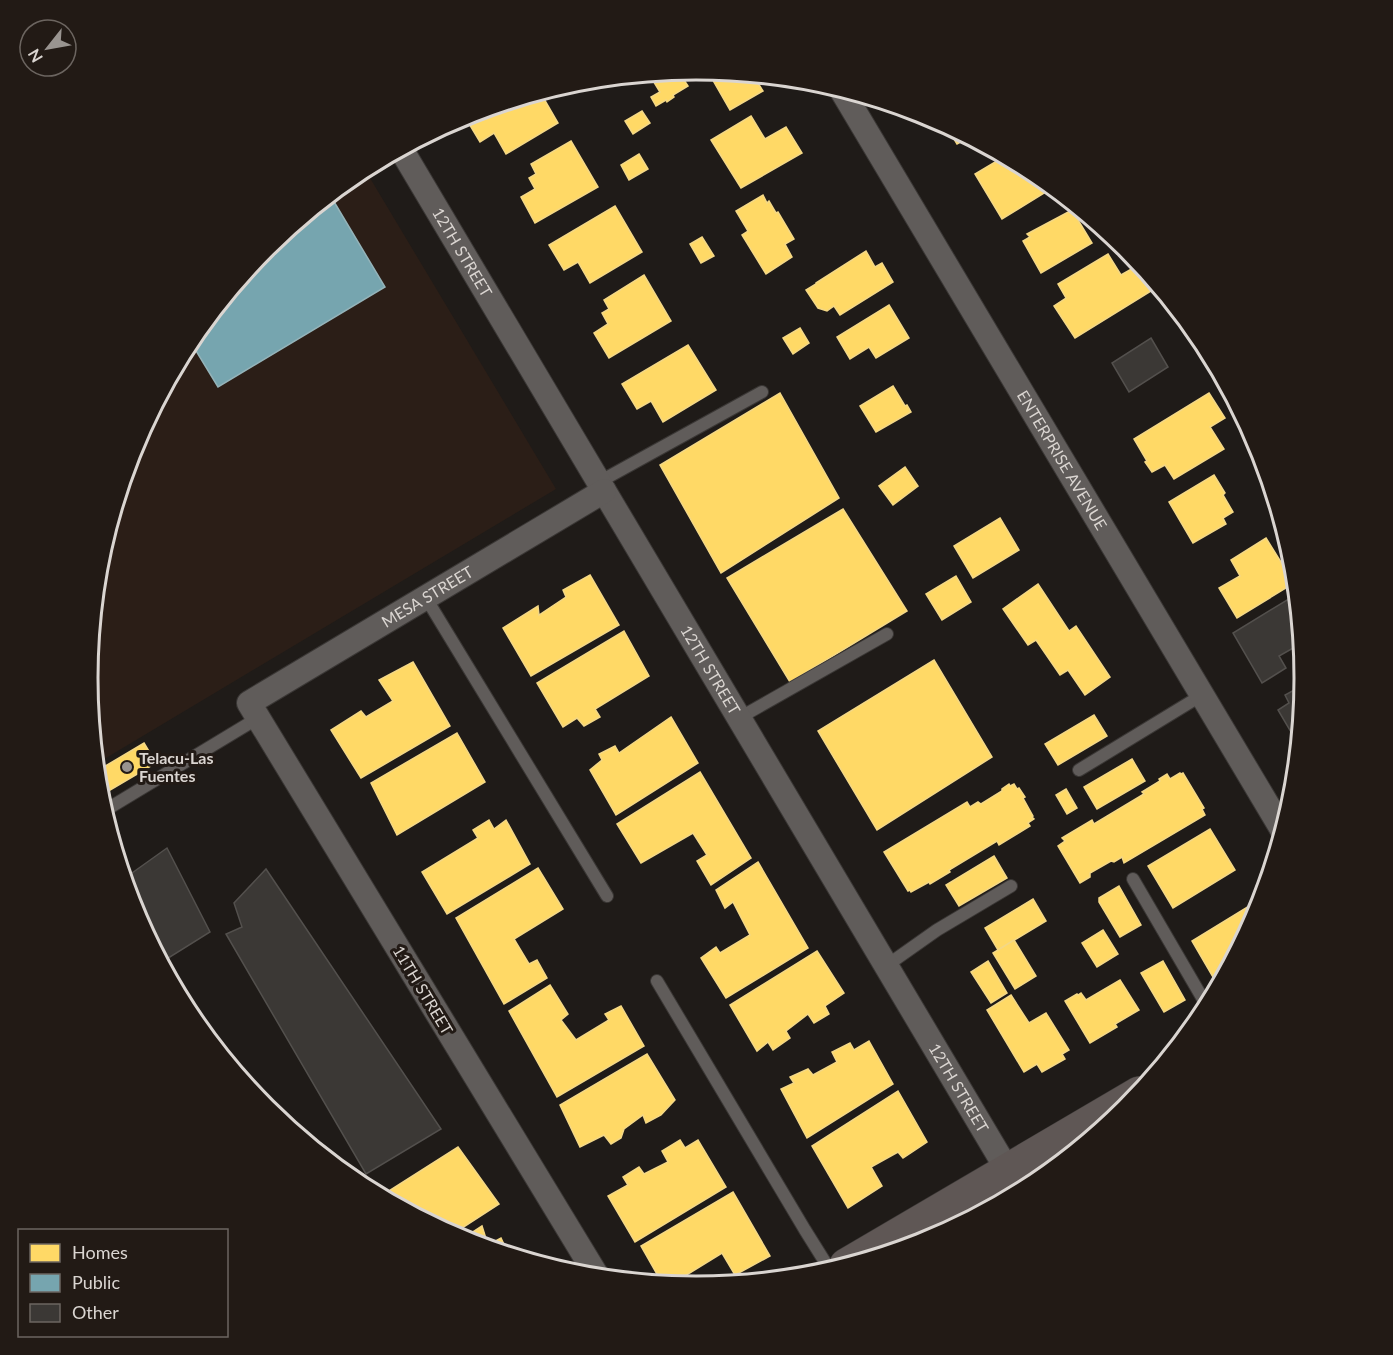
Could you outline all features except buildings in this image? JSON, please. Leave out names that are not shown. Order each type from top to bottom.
[{"type":"street","name":"ENTERPRISE AVENUE","points":[[848,99],[1277,820]]},
{"type":"street","name":"12TH STREET","points":[[405,156],[1014,1181]]},
{"type":"street","name":"MESA STREET","points":[[253,710],[426,597],[601,487]]},
{"type":"street","name":"11TH STREET","points":[[253,710],[591,1266]]},
{"type":"street","points":[[887,1245],[1014,1181],[1094,1124]]},
{"type":"lane","points":[[601,487],[762,392]]},
{"type":"lane","points":[[426,597],[607,896]]},
{"type":"lane","points":[[739,718],[887,634]]},
{"type":"lane","points":[[1079,770],[1202,695]]},
{"type":"lane","points":[[113,805],[253,710]]},
{"type":"lane","points":[[1133,879],[1202,997]]},
{"type":"lane","points":[[886,966],[937,930],[1011,886]]},
{"type":"lane","points":[[657,981],[825,1261]]},
{"type":"shaded area","points":[[369,177],[556,489],[104,759],[98,678],[104,599],[110,561],[130,485],[160,413],[199,345],[247,283],[302,228],[364,180]]},
{"type":"place","name":"Telacu-Las Fuentes","points":[[127,767]]}]
